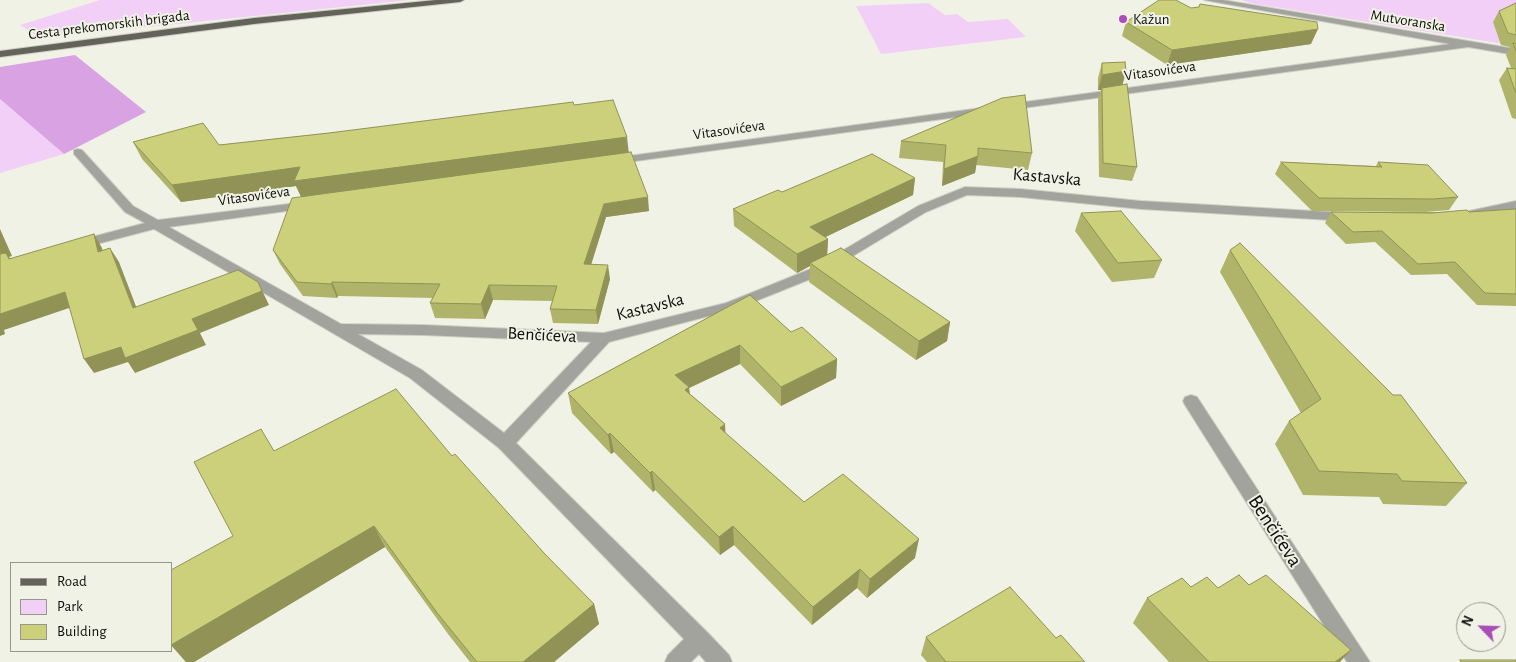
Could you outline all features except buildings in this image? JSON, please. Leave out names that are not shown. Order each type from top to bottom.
[{"type":"main road","name":"Cesta prekomorskih brigada","points":[[0,54],[244,22],[460,0]]},
{"type":"street","name":"Mutvoranska","points":[[1208,0],[1516,52]]},
{"type":"street","name":"Vitasovićeva","points":[[603,163],[1467,44]]},
{"type":"street","name":"Benčićeva","points":[[78,152],[129,209],[153,225],[416,374],[505,443],[721,662]]},
{"type":"street","name":"Kastavska","points":[[604,338],[731,306],[818,271],[922,209],[965,191],[1020,193],[1141,205],[1241,212],[1359,217]]},
{"type":"street","name":"Vitasovićeva","points":[[67,248],[153,225],[319,202]]},
{"type":"street","points":[[1464,214],[1516,205]]},
{"type":"street","name":"Benčićeva","points":[[336,329],[423,330],[604,338]]},
{"type":"street","name":"Benčićeva","points":[[505,443],[604,338]]},
{"type":"street","name":"Benčićeva","points":[[1191,401],[1359,662]]},
{"type":"street","points":[[676,662],[699,639]]},
{"type":"green space","points":[[100,0],[410,0],[40,38],[20,25]]},
{"type":"green space","points":[[1241,0],[1516,0],[1516,46],[1250,3]]},
{"type":"green space","points":[[928,3],[945,15],[957,14],[968,22],[1008,19],[1026,37],[881,54],[856,6]]},
{"type":"green space","points":[[0,99],[64,154],[0,173]]},
{"type":"shaded area","points":[[75,55],[146,112],[64,154],[0,99],[0,67]]},
{"type":"place","name":"Kažun","points":[[1123,19]]}]
